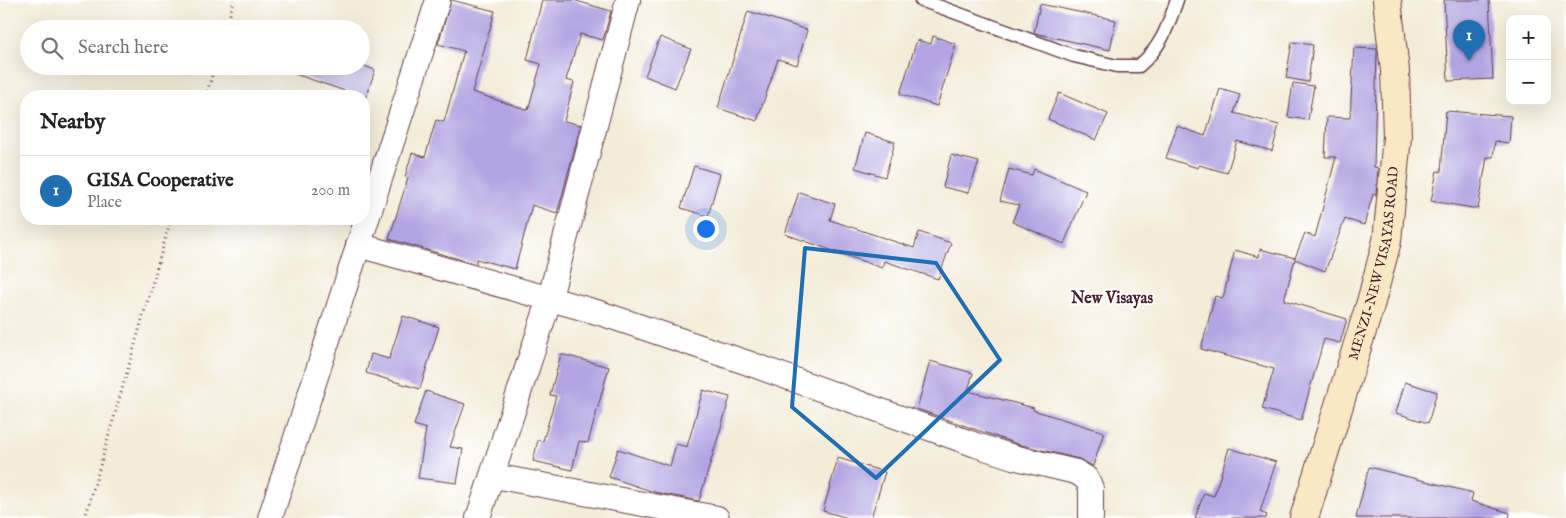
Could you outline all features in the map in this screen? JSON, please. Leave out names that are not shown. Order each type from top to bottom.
[{"type":"main road","name":"MENZI-NEW VISAYAS ROAD","points":[[1305,517],[1371,302],[1387,241],[1397,137],[1394,71],[1387,0]]},
{"type":"street","points":[[370,209],[438,0]]},
{"type":"street","points":[[478,518],[494,476],[550,301],[628,0]]},
{"type":"street","points":[[270,518],[365,225]]},
{"type":"street","points":[[358,246],[600,314],[745,362],[976,446],[1076,472],[1086,478],[1091,488],[1091,518]]},
{"type":"street","points":[[494,476],[717,518]]},
{"type":"lane","points":[[921,0],[1074,56],[1117,66],[1139,66],[1154,52],[1166,30],[1178,0]]},
{"type":"path","points":[[228,20],[234,0]]},
{"type":"path","points":[[208,90],[212,75]]},
{"type":"path","points":[[85,518],[169,225]]},
{"type":"highlighted area","points":[[805,248],[936,263],[1000,360],[876,478],[792,407]]},
{"type":"building","points":[[451,0],[495,11],[472,92],[528,110],[541,64],[527,60],[542,0],[573,0],[611,11],[603,40],[580,34],[566,80],[574,82],[564,121],[581,125],[559,207],[557,213],[532,205],[515,269],[476,259],[476,264],[389,239],[408,178],[405,177],[412,153],[425,157],[436,120],[444,122],[464,51],[438,44]]},
{"type":"building","points":[[1444,0],[1489,0],[1493,79],[1448,81]]},
{"type":"building","points":[[1040,4],[1116,20],[1110,50],[1034,33]]},
{"type":"building","points":[[748,11],[807,30],[797,65],[778,59],[757,121],[718,108]]},
{"type":"building","points":[[933,36],[956,44],[937,106],[900,94],[917,40],[931,44]]},
{"type":"building","points":[[660,37],[691,49],[675,88],[645,76]]},
{"type":"building","points":[[1292,42],[1313,45],[1308,82],[1286,78]]},
{"type":"building","points":[[1354,48],[1377,49],[1374,167],[1378,168],[1376,195],[1373,194],[1364,225],[1345,219],[1325,271],[1295,259],[1284,300],[1347,319],[1340,343],[1324,339],[1301,420],[1262,409],[1274,369],[1201,349],[1215,296],[1223,298],[1235,250],[1259,257],[1260,249],[1295,258],[1305,233],[1315,237],[1336,157],[1325,157],[1327,117],[1350,118]]},
{"type":"building","points":[[370,68],[375,70],[369,90],[342,90],[298,75],[370,75]]},
{"type":"building","points":[[1293,83],[1314,86],[1308,120],[1288,117]]},
{"type":"building","points":[[1220,89],[1240,95],[1234,113],[1279,125],[1272,151],[1237,141],[1227,173],[1199,165],[1198,168],[1166,158],[1177,126],[1205,136]]},
{"type":"building","points":[[1059,93],[1108,114],[1096,140],[1048,119]]},
{"type":"building","points":[[1446,111],[1511,116],[1509,143],[1495,141],[1493,157],[1487,157],[1478,209],[1431,201],[1437,171],[1441,172]]},
{"type":"building","points":[[865,133],[895,142],[885,177],[855,168]]},
{"type":"building","points":[[951,155],[979,162],[968,193],[943,187]]},
{"type":"building","points":[[694,166],[720,174],[708,216],[681,208]]},
{"type":"building","points":[[1009,169],[1032,175],[1034,169],[1086,191],[1064,244],[1012,222],[1019,205],[1000,201]]},
{"type":"building","points":[[799,192],[835,204],[830,220],[914,248],[919,232],[951,243],[938,279],[884,261],[882,268],[785,234]]},
{"type":"building","points":[[403,316],[439,327],[420,389],[366,373],[371,354],[389,359]]},
{"type":"building","points":[[561,354],[609,367],[588,443],[579,441],[572,470],[533,461],[538,440],[543,441],[556,396],[550,395]]},
{"type":"building","points":[[930,361],[973,373],[968,391],[1034,408],[1033,410],[1104,432],[1093,466],[1079,459],[1017,444],[917,409]]},
{"type":"building","points":[[1405,382],[1437,392],[1428,423],[1396,413]]},
{"type":"building","points":[[703,390],[730,397],[699,501],[654,492],[609,477],[618,449],[670,466],[676,444],[687,447]]},
{"type":"building","points":[[426,391],[465,404],[450,447],[463,449],[457,483],[418,478],[426,429],[414,425]]},
{"type":"building","points":[[1229,448],[1276,462],[1260,512],[1267,515],[1266,518],[1195,518],[1204,493],[1214,496]]},
{"type":"building","points":[[838,458],[885,472],[871,518],[848,518],[823,511]]},
{"type":"building","points":[[1369,467],[1473,493],[1471,501],[1510,513],[1509,518],[1356,518]]},
{"type":"place","name":"GISA Cooperative","points":[[1469,61]]},
{"type":"district","name":"New Visayas","points":[[1112,299]]}]
